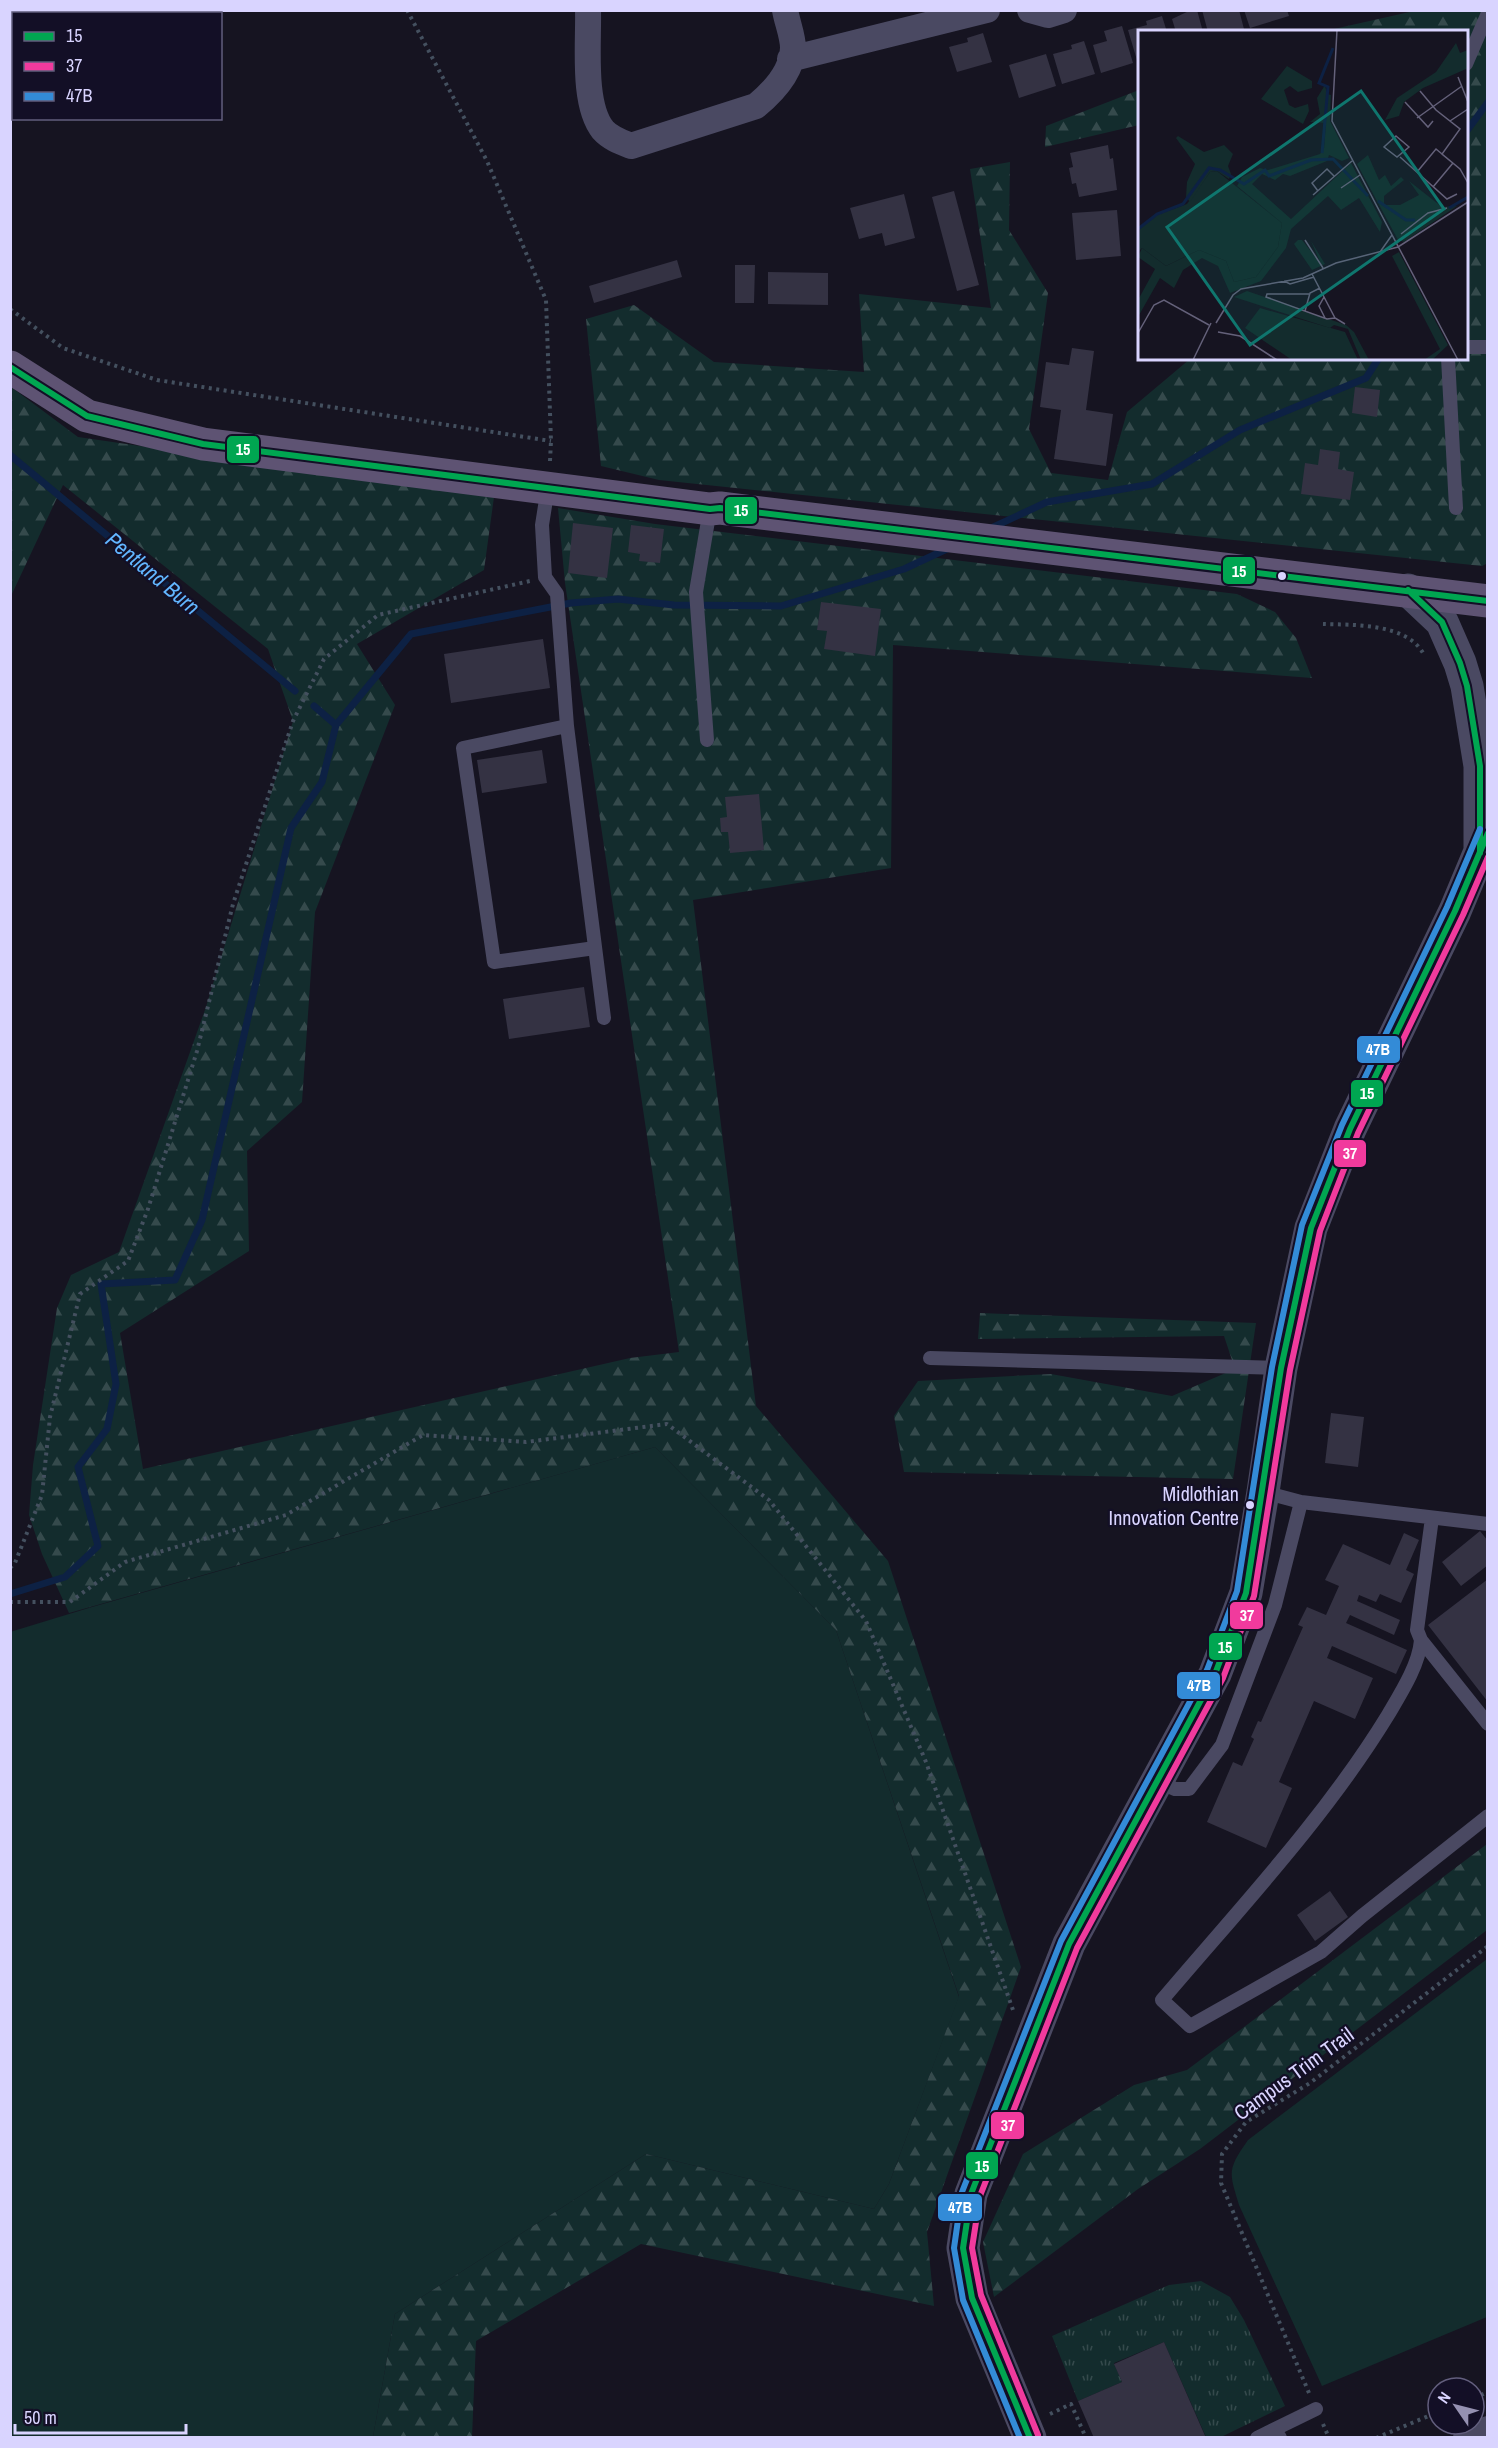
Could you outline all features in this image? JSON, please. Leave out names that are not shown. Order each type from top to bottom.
[{"type":"main road","points":[[10,367],[87,416],[203,444],[710,509],[720,508],[993,540],[1488,601]]},
{"type":"street","points":[[588,10],[590,89],[595,115],[603,130],[631,146],[756,106],[779,82],[790,59],[793,46],[785,10]]},
{"type":"street","points":[[790,59],[987,10]]},
{"type":"street","points":[[1030,10],[1048,15],[1064,10]]},
{"type":"street","points":[[1027,2431],[972,2298],[963,2248],[971,2194],[1070,1944],[1215,1674],[1246,1593],[1281,1368],[1311,1228],[1350,1129],[1455,911],[1484,842],[1480,766],[1467,686],[1460,663],[1442,622],[1408,590]]},
{"type":"street","points":[[1466,2438],[1488,2429]]},
{"type":"lane","points":[[1468,62],[1488,13]]},
{"type":"lane","points":[[1468,347],[1488,347]]},
{"type":"lane","points":[[1448,360],[1456,508]]},
{"type":"lane","points":[[548,487],[542,525],[545,577],[558,604],[567,726],[604,1018]]},
{"type":"lane","points":[[707,740],[696,592],[710,509]]},
{"type":"lane","points":[[567,726],[463,748],[494,962],[595,948]]},
{"type":"lane","points":[[930,1358],[1281,1368]]},
{"type":"lane","points":[[1263,1492],[1301,1502],[1488,1524]]},
{"type":"lane","points":[[1159,1782],[1175,1789],[1189,1789],[1222,1745],[1275,1605],[1301,1502]]},
{"type":"lane","points":[[1432,1518],[1417,1630],[1421,1640],[1488,1724]]},
{"type":"lane","points":[[1421,1640],[1420,1650],[1399,1697],[1359,1762],[1324,1808],[1162,2000],[1190,2026],[1321,1952],[1362,1916],[1488,1816]]},
{"type":"lane","points":[[1257,2438],[1277,2433],[1316,2409]]},
{"type":"path","points":[[407,10],[487,161],[546,300],[551,441],[548,487]]},
{"type":"path","points":[[10,309],[63,348],[157,380],[551,441]]},
{"type":"path","points":[[10,1568],[15,1563],[42,1495],[50,1417],[80,1294],[128,1261],[148,1209],[197,1051],[236,893],[293,721],[324,659],[378,615],[545,577]]},
{"type":"path","points":[[1323,624],[1372,626],[1400,635],[1418,644],[1424,653]]},
{"type":"path","points":[[10,1602],[70,1602],[125,1562],[286,1515],[423,1435],[526,1442],[667,1424],[769,1500],[866,1621],[926,1762],[1016,2019]]},
{"type":"path","name":"Campus Trim Trail","points":[[1329,2438],[1221,2183],[1222,2154],[1246,2122],[1310,2083],[1488,1946]]},
{"type":"path","points":[[1027,2431],[1071,2404],[1086,2438]]},
{"type":"path","points":[[1376,2438],[1426,2417]]},
{"type":"green space","points":[[1414,11],[1487,11],[1488,563],[1482,566],[659,480],[601,466],[586,319],[634,305],[714,362],[864,372],[859,294],[991,308],[970,169],[1010,162],[1009,230],[1048,293],[1029,429],[1051,473],[1108,480],[1127,412],[1189,360],[1468,360],[1468,30],[1329,30]]},
{"type":"green space","points":[[1138,90],[1138,125],[1045,147],[1046,126]]},
{"type":"green space","points":[[11,387],[78,437],[494,497],[484,570],[357,644],[395,705],[315,912],[302,1102],[247,1151],[249,1251],[120,1333],[143,1469],[630,1358],[679,1352],[565,583],[558,508],[655,524],[1237,594],[1275,612],[1296,638],[1312,678],[893,645],[891,868],[693,900],[756,1406],[888,1561],[1021,1967],[927,2232],[934,2306],[641,2244],[476,2341],[472,2437],[373,2437],[395,2314],[646,2154],[874,2209],[889,2184],[959,1996],[836,1630],[655,1447],[69,1613],[42,1554],[29,1515],[33,1465],[57,1308],[71,1275],[119,1252],[206,1007],[293,721],[268,649],[63,485],[11,596]]},
{"type":"green space","points":[[980,1313],[1256,1323],[1233,1479],[904,1472],[894,1416],[918,1381],[1051,1374],[1172,1396],[1235,1369],[1224,1336],[978,1339]]},
{"type":"green space","points":[[655,1447],[836,1630],[959,1997],[889,2184],[874,2209],[646,2154],[395,2314],[373,2437],[11,2437],[10,1632]]},
{"type":"green space","points":[[1487,1844],[1487,1930],[1200,2149],[1138,2189],[994,2297],[983,2242],[1023,2154],[1134,2085],[1187,2070]]},
{"type":"green space","points":[[1487,1959],[1487,2317],[1322,2386],[1239,2205],[1233,2185],[1233,2165],[1248,2140]]},
{"type":"green space","points":[[1201,2281],[1230,2297],[1244,2320],[1285,2406],[1221,2437],[1206,2437],[1164,2342],[1114,2363],[1122,2382],[1078,2401],[1052,2336],[1169,2285]]},
{"type":"building","points":[[1191,10],[1197,10],[1202,30],[1175,30],[1172,19]]},
{"type":"building","points":[[1202,10],[1239,10],[1244,29],[1207,30]]},
{"type":"building","points":[[1244,10],[1287,10],[1289,16],[1250,28]]},
{"type":"building","points":[[1162,16],[1166,30],[1138,30],[1138,64],[1128,30],[1147,25],[1146,21]]},
{"type":"building","points":[[1122,26],[1133,63],[1101,73],[1093,45],[1107,41],[1104,31]]},
{"type":"building","points":[[983,33],[992,62],[957,72],[949,47],[968,42],[967,38]]},
{"type":"building","points":[[1084,41],[1095,74],[1062,84],[1053,54],[1072,49],[1071,45]]},
{"type":"building","points":[[1046,54],[1056,86],[1019,98],[1009,65]]},
{"type":"building","points":[[1108,145],[1110,159],[1113,158],[1117,190],[1079,197],[1076,183],[1072,184],[1069,168],[1073,167],[1070,153]]},
{"type":"building","points":[[954,191],[979,285],[957,291],[932,197]]},
{"type":"building","points":[[904,194],[915,238],[885,246],[882,233],[859,239],[850,208]]},
{"type":"building","points":[[1117,210],[1121,256],[1076,260],[1072,213]]},
{"type":"building","points":[[677,260],[682,277],[594,303],[589,286]]},
{"type":"building","points":[[735,265],[755,265],[754,303],[735,303]]},
{"type":"building","points":[[768,272],[828,273],[828,305],[768,304]]},
{"type":"building","points":[[1072,348],[1094,351],[1086,410],[1113,414],[1106,466],[1054,459],[1061,410],[1040,407],[1046,362],[1069,365]]},
{"type":"building","points":[[1355,387],[1380,390],[1377,417],[1352,413]]},
{"type":"building","points":[[1320,449],[1340,452],[1338,469],[1354,472],[1350,500],[1301,494],[1305,463],[1318,465]]},
{"type":"building","points":[[573,523],[613,528],[607,578],[568,573]]},
{"type":"building","points":[[631,525],[664,529],[660,563],[639,561],[640,554],[628,552]]},
{"type":"building","points":[[821,602],[881,609],[875,656],[824,649],[827,631],[817,630]]},
{"type":"building","points":[[543,639],[550,688],[451,703],[444,654]]},
{"type":"building","points":[[542,750],[547,783],[482,793],[477,760]]},
{"type":"building","points":[[759,794],[764,850],[730,853],[728,832],[721,832],[720,818],[727,817],[725,797]]},
{"type":"building","points":[[584,987],[590,1027],[509,1039],[503,999]]},
{"type":"building","points":[[1331,1413],[1364,1417],[1358,1467],[1325,1463]]},
{"type":"building","points":[[1480,1531],[1488,1541],[1488,1565],[1461,1586],[1442,1562]]},
{"type":"building","points":[[1404,1533],[1419,1540],[1406,1570],[1414,1574],[1401,1603],[1380,1594],[1376,1602],[1359,1595],[1357,1601],[1400,1620],[1394,1635],[1350,1615],[1346,1623],[1407,1650],[1396,1674],[1332,1646],[1327,1658],[1373,1678],[1355,1719],[1314,1701],[1279,1782],[1292,1788],[1266,1848],[1207,1822],[1233,1762],[1242,1766],[1254,1739],[1251,1737],[1258,1721],[1261,1722],[1303,1627],[1298,1625],[1307,1607],[1326,1615],[1339,1586],[1325,1580],[1343,1544],[1390,1565]]},
{"type":"building","points":[[1488,1579],[1488,1702],[1428,1625]]},
{"type":"building","points":[[1330,1891],[1348,1917],[1315,1941],[1297,1915]]},
{"type":"building","points":[[1164,2342],[1206,2438],[1094,2438],[1078,2401],[1122,2382],[1114,2364]]},
{"type":"waterway","points":[[1468,129],[1488,102]]},
{"type":"waterway","points":[[989,529],[1047,502],[1152,484],[1240,430],[1366,378],[1378,360]]},
{"type":"waterway","name":"Pentland Burn","points":[[10,455],[295,691]]},
{"type":"waterway","points":[[10,1594],[65,1577],[98,1546],[78,1467],[107,1429],[116,1384],[101,1284],[175,1280],[202,1220],[291,828],[322,782],[336,725],[411,634],[571,603],[618,599],[674,605],[781,606],[904,569],[949,548]]},
{"type":"waterway","name":"Pentland Burn","points":[[314,706],[336,725]]},
{"type":"transit line","name":"15","points":[[10,367],[87,416],[203,444],[710,509],[720,508],[1488,601]]},
{"type":"transit line","name":"15","points":[[1408,590],[1442,622],[1460,663],[1467,686],[1480,766],[1480,853]]},
{"type":"transit line","name":"47B","points":[[1020,2438],[963,2300],[954,2248],[962,2192],[1061,1941],[1207,1670],[1237,1591],[1272,1367],[1302,1225],[1342,1125],[1447,907],[1480,829]]},
{"type":"transit line","name":"15","points":[[1030,2438],[972,2298],[963,2248],[971,2194],[1069,1944],[1215,1674],[1246,1593],[1281,1368],[1311,1228],[1350,1129],[1455,911],[1488,833]]},
{"type":"transit line","name":"37","points":[[1038,2435],[981,2295],[972,2248],[980,2196],[1077,1948],[1223,1678],[1254,1596],[1290,1370],[1320,1231],[1358,1133],[1463,915],[1488,857]]},
{"type":"place","name":"Midlothian Innovation Centre","points":[[1250,1505]]}]
